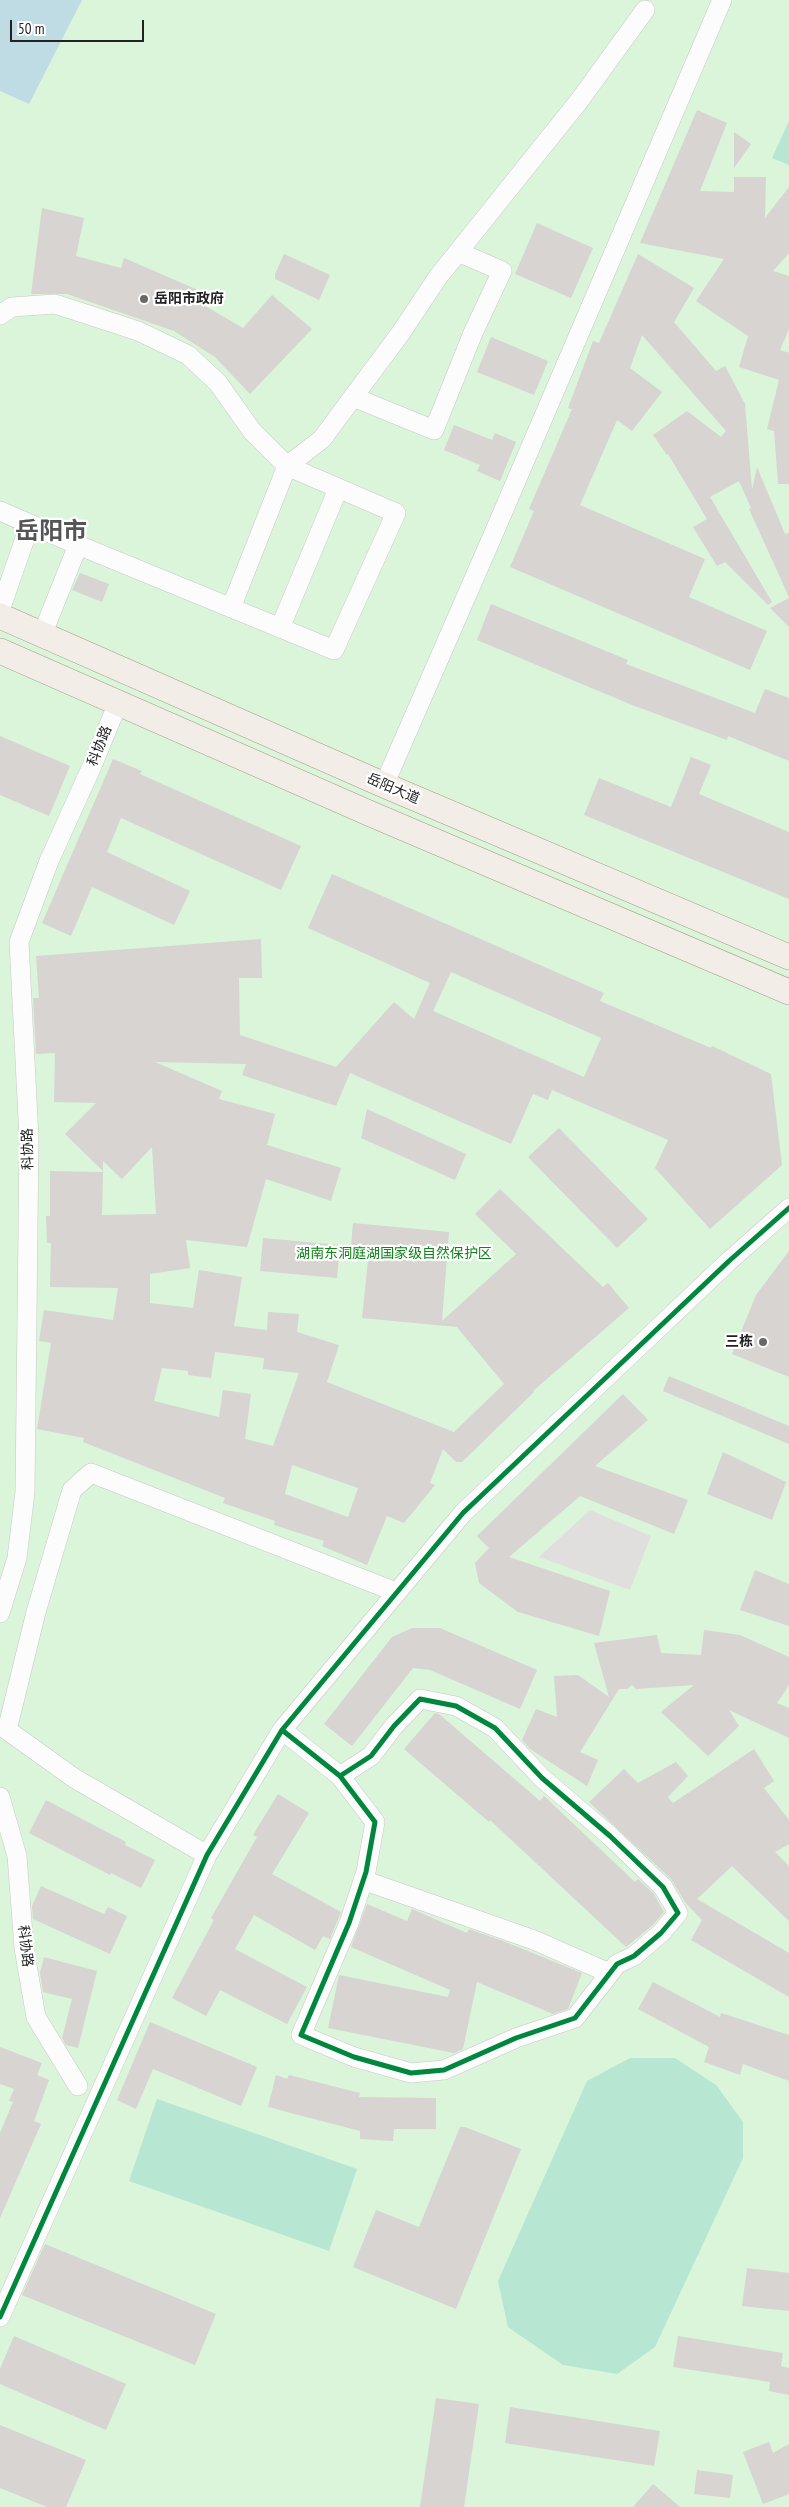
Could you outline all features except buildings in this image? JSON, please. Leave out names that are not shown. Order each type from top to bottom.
[{"type":"main road","name":"岳阳大道","points":[[0,616],[384,785],[789,957]]},
{"type":"main road","points":[[0,651],[371,814],[789,992]]},
{"type":"street","points":[[384,785],[494,535],[722,0]]},
{"type":"street","points":[[230,608],[287,466],[322,438],[400,334],[419,303],[580,101],[645,10]]},
{"type":"street","points":[[353,397],[434,430],[473,333],[502,271],[458,252]]},
{"type":"street","points":[[0,315],[12,307],[55,304],[138,331],[188,355],[218,383],[252,431],[287,466],[396,513],[334,650],[0,511]]},
{"type":"street","points":[[280,628],[338,488]]},
{"type":"street","points":[[0,610],[30,524]]},
{"type":"street","points":[[42,634],[78,545]]},
{"type":"street","name":"科协路","points":[[0,1612],[18,1558],[25,1492],[29,1139],[19,942],[49,861],[118,703]]},
{"type":"street","points":[[0,2317],[207,1854],[282,1730],[462,1513],[722,1268],[789,1208]]},
{"type":"street","points":[[207,1854],[74,1778],[7,1730],[36,1612],[72,1490],[91,1473],[396,1592]]},
{"type":"street","points":[[282,1730],[340,1776],[375,1822],[363,1880],[349,1923],[301,2035],[354,2057],[411,2073],[444,2070],[516,2038],[575,2018],[609,1973],[660,1933],[678,1913],[662,1887],[610,1836],[542,1778],[495,1728],[456,1706],[420,1698],[394,1726],[371,1756],[340,1776]]},
{"type":"street","name":"科协路","points":[[0,1797],[16,1856],[24,1948],[36,2017],[78,2086]]},
{"type":"street","points":[[363,1880],[534,1940],[609,1973]]},
{"type":"green space","name":"湖南东洞庭湖国家级自然保护区","points":[[0,0],[789,0],[789,2507],[0,2507]]},
{"type":"green space","points":[[789,121],[789,165],[772,158]]},
{"type":"green space","points":[[630,2058],[675,2058],[716,2085],[743,2122],[743,2158],[655,2347],[617,2374],[563,2365],[508,2327],[498,2281],[587,2081]]},
{"type":"green space","points":[[157,2099],[357,2169],[329,2251],[129,2181]]},
{"type":"shaded area","points":[[590,1510],[651,1536],[630,1590],[539,1557]]},
{"type":"water","points":[[0,0],[82,0],[29,104],[0,91]]},
{"type":"cycle path","points":[[0,2317],[207,1855],[282,1730],[463,1513],[729,1261],[789,1208]]},
{"type":"cycle path","points":[[282,1730],[340,1776],[375,1822],[366,1872],[349,1923],[301,2035],[354,2057],[411,2073],[444,2070],[516,2038],[575,2018],[617,1964],[634,1956],[661,1933],[678,1913],[663,1887],[610,1836],[542,1778],[495,1728],[456,1706],[420,1699],[394,1726],[371,1756],[340,1776]]},
{"type":"place","name":"岳阳市政府","points":[[144,299]]},
{"type":"place","name":"三栋","points":[[763,1342]]},
{"type":"district","name":"岳阳市","points":[[51,532]]}]
